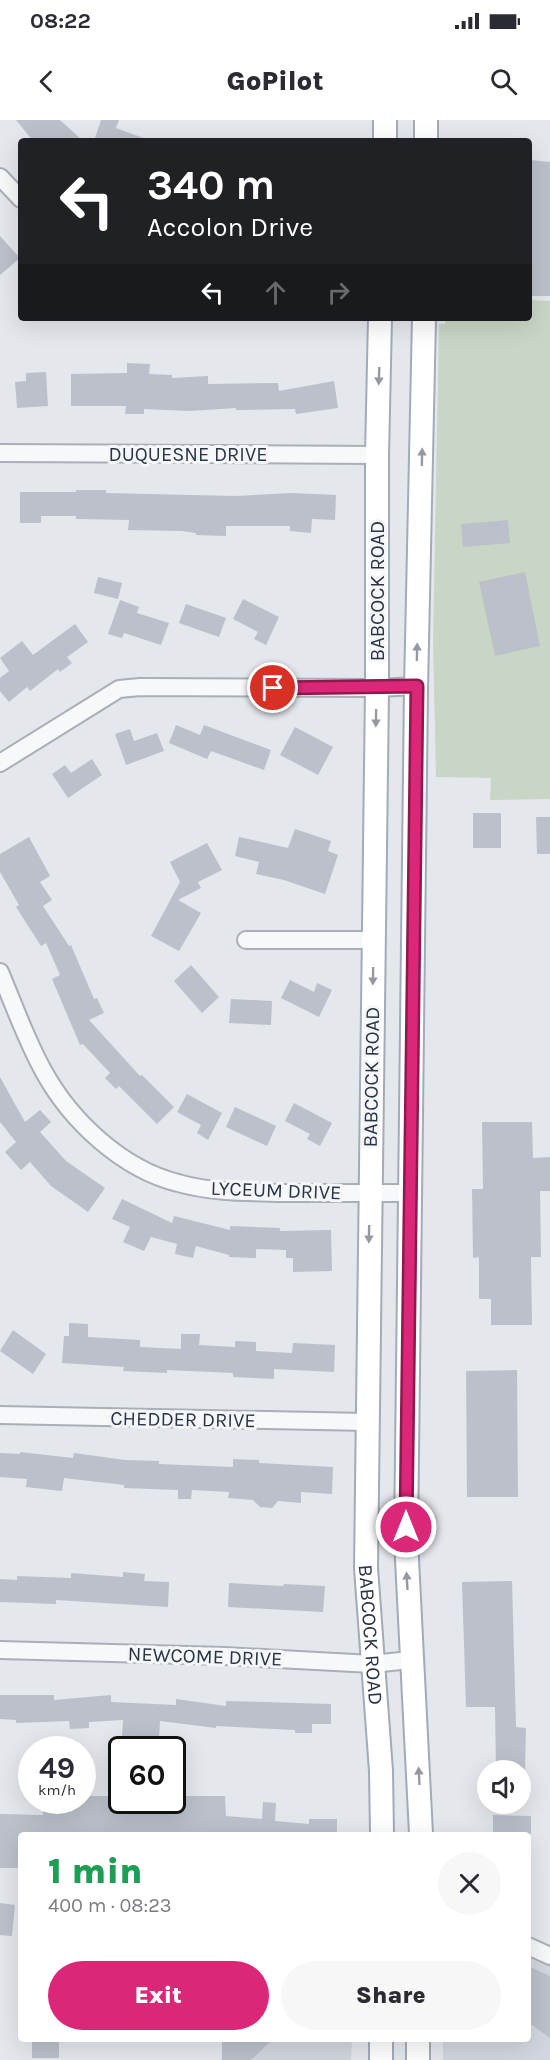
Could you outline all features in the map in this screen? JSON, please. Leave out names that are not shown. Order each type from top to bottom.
[{"type":"main road","points":[[385,120],[385,138]]},
{"type":"main road","points":[[426,120],[426,138]]},
{"type":"main road","name":"BABCOCK ROAD","points":[[380,321],[366,1568],[381,1771],[382,1832]]},
{"type":"main road","name":"BABCOCK ROAD","points":[[421,1832],[406,1551],[424,321]]},
{"type":"main road","points":[[381,2042],[381,2060]]},
{"type":"main road","points":[[418,2042],[418,2060]]},
{"type":"street","points":[[0,177],[18,196]]},
{"type":"street","name":"DUQUESNE DRIVE","points":[[0,453],[377,455]]},
{"type":"street","points":[[0,763],[119,689],[417,686]]},
{"type":"street","points":[[246,939],[373,940]]},
{"type":"street","name":"LYCEUM DRIVE","points":[[0,972],[33,1050],[58,1095],[93,1134],[135,1164],[177,1183],[205,1189],[242,1192],[410,1193]]},
{"type":"street","name":"CHEDDER DRIVE","points":[[0,1415],[367,1422]]},
{"type":"street","name":"NEWCOME DRIVE","points":[[0,1650],[224,1656],[372,1664],[410,1660]]},
{"type":"street","points":[[531,1947],[550,1956]]},
{"type":"shaded area","points":[[531,1953],[550,1963],[550,2060],[443,2060],[443,2042],[531,2042]]},
{"type":"shaded area","points":[[224,2042],[352,2042],[351,2060],[224,2060]]},
{"type":"green space","points":[[532,300],[550,301],[550,799],[490,800],[491,778],[436,777],[433,641],[439,324],[445,324],[445,321],[532,321]]},
{"type":"building","points":[[16,120],[60,120],[80,138],[31,138]]},
{"type":"building","points":[[101,120],[119,120],[116,128],[143,138],[95,138]]},
{"type":"building","points":[[532,160],[550,162],[550,296],[532,296]]},
{"type":"building","points":[[0,236],[18,256],[18,260],[0,275]]},
{"type":"building","points":[[127,363],[150,364],[149,374],[172,375],[172,378],[208,376],[208,384],[278,383],[279,391],[334,381],[338,408],[296,414],[295,409],[236,410],[236,408],[189,411],[144,409],[144,414],[125,414],[126,406],[71,406],[71,374],[127,373]]},
{"type":"building","points":[[46,372],[48,406],[17,408],[15,382],[26,381],[26,373]]},
{"type":"building","points":[[76,490],[106,490],[106,493],[235,496],[291,493],[336,495],[335,520],[312,519],[311,533],[290,531],[290,526],[226,526],[226,536],[196,535],[196,533],[182,531],[128,530],[129,520],[76,519],[76,516],[41,516],[41,523],[20,523],[20,492],[76,492]]},
{"type":"building","points":[[508,520],[510,543],[463,547],[461,524]]},
{"type":"building","points":[[525,572],[540,646],[495,656],[479,582]]},
{"type":"building","points":[[98,577],[122,583],[118,599],[94,593]]},
{"type":"building","points":[[243,599],[279,617],[266,645],[254,639],[258,632],[233,619]]},
{"type":"building","points":[[120,600],[139,607],[137,613],[169,623],[161,645],[124,633],[122,638],[108,634]]},
{"type":"building","points":[[186,604],[226,618],[219,637],[179,623]]},
{"type":"building","points":[[75,624],[88,642],[67,657],[72,663],[60,672],[58,669],[30,691],[27,687],[9,702],[0,691],[0,678],[9,671],[0,658],[22,641],[33,655]]},
{"type":"building","points":[[176,725],[200,735],[204,725],[271,750],[264,770],[211,751],[207,759],[169,743]]},
{"type":"building","points":[[295,727],[333,747],[318,775],[280,755]]},
{"type":"building","points":[[130,729],[134,741],[157,733],[164,751],[126,765],[115,734]]},
{"type":"building","points":[[92,759],[102,775],[68,798],[52,774],[65,765],[71,773]]},
{"type":"building","points":[[473,813],[501,813],[501,848],[473,848]]},
{"type":"building","points":[[536,817],[550,817],[550,854],[537,854]]},
{"type":"building","points":[[295,829],[331,841],[328,851],[338,855],[325,894],[284,880],[256,874],[259,862],[235,856],[239,837],[288,848]]},
{"type":"building","points":[[29,837],[50,876],[40,882],[52,900],[43,906],[69,946],[71,945],[94,999],[97,998],[104,1013],[89,1020],[140,1076],[142,1075],[174,1107],[157,1124],[119,1086],[116,1089],[105,1078],[110,1073],[83,1044],[80,1045],[52,979],[60,975],[46,943],[41,946],[16,907],[19,905],[0,872],[0,854]]},
{"type":"building","points":[[207,843],[222,870],[198,882],[201,888],[178,900],[201,913],[179,951],[151,936],[180,882],[170,862]]},
{"type":"building","points":[[191,965],[219,997],[202,1013],[174,981]]},
{"type":"building","points":[[290,980],[314,992],[317,983],[332,990],[319,1017],[281,998]]},
{"type":"building","points":[[231,999],[272,1001],[271,1025],[229,1023]]},
{"type":"building","points":[[0,1077],[25,1122],[40,1110],[51,1122],[40,1132],[66,1161],[105,1188],[88,1212],[51,1186],[30,1162],[21,1170],[5,1152],[16,1142],[0,1122]]},
{"type":"building","points":[[187,1094],[222,1113],[208,1140],[197,1133],[201,1125],[177,1112]]},
{"type":"building","points":[[294,1103],[332,1123],[320,1146],[307,1139],[310,1134],[285,1121]]},
{"type":"building","points":[[235,1107],[276,1126],[267,1146],[226,1127]]},
{"type":"building","points":[[482,1122],[532,1122],[533,1158],[550,1157],[550,1191],[540,1191],[541,1257],[531,1257],[532,1325],[491,1325],[491,1299],[479,1299],[479,1257],[473,1258],[472,1189],[483,1189]]},
{"type":"building","points":[[122,1199],[172,1223],[174,1216],[230,1230],[230,1226],[280,1228],[280,1231],[331,1230],[332,1271],[293,1272],[293,1258],[286,1258],[286,1250],[256,1249],[256,1258],[229,1257],[229,1255],[196,1246],[193,1258],[175,1254],[177,1244],[151,1237],[144,1251],[123,1242],[130,1227],[112,1219]]},
{"type":"building","points":[[69,1323],[88,1324],[88,1337],[140,1340],[140,1347],[181,1349],[181,1334],[200,1334],[199,1345],[235,1347],[235,1341],[256,1342],[256,1351],[292,1353],[293,1343],[335,1345],[334,1372],[274,1369],[274,1379],[233,1377],[233,1373],[123,1371],[124,1367],[62,1363],[64,1336],[69,1336]]},
{"type":"building","points":[[13,1330],[46,1354],[33,1374],[0,1351]]},
{"type":"building","points":[[517,1370],[518,1497],[467,1497],[466,1371]]},
{"type":"building","points":[[20,1452],[73,1458],[74,1453],[125,1460],[159,1461],[159,1464],[233,1467],[233,1459],[259,1460],[259,1463],[333,1467],[332,1494],[301,1492],[301,1503],[278,1501],[272,1508],[260,1507],[253,1500],[228,1498],[229,1492],[192,1490],[191,1499],[178,1499],[178,1490],[124,1488],[124,1485],[64,1478],[62,1491],[26,1487],[27,1479],[0,1477],[0,1453],[20,1454]]},
{"type":"building","points":[[123,1572],[145,1574],[144,1581],[169,1582],[168,1607],[56,1600],[56,1604],[0,1602],[0,1579],[17,1580],[17,1576],[71,1578],[71,1573],[123,1577]]},
{"type":"building","points":[[512,1581],[516,1727],[526,1728],[525,1760],[496,1760],[495,1707],[466,1707],[462,1582]]},
{"type":"building","points":[[229,1583],[325,1586],[323,1612],[228,1607]]},
{"type":"building","points":[[0,1695],[54,1695],[54,1700],[111,1695],[111,1702],[176,1705],[176,1699],[226,1706],[226,1701],[331,1704],[331,1724],[312,1724],[312,1733],[295,1733],[295,1730],[216,1726],[216,1728],[160,1721],[159,1736],[122,1736],[123,1720],[89,1722],[89,1728],[70,1729],[69,1721],[16,1723],[16,1720],[0,1719]]},
{"type":"building","points":[[96,1796],[108,1796],[108,1814],[186,1814],[186,1796],[225,1796],[226,1816],[262,1819],[263,1802],[276,1803],[275,1821],[309,1824],[309,1819],[337,1819],[337,1832],[18,1832],[18,1868],[0,1868],[0,1814],[96,1814]]},
{"type":"building","points":[[493,1815],[531,1816],[531,1832],[493,1832]]},
{"type":"building","points":[[0,1903],[15,1905],[12,1936],[0,1935]]},
{"type":"building","points":[[531,1967],[550,1976],[550,2038],[531,2024]]},
{"type":"building","points":[[32,2042],[59,2042],[59,2058],[32,2058]]},
{"type":"building","points":[[222,2042],[270,2042],[251,2060],[222,2060]]},
{"type":"route","points":[[273,688],[417,686],[406,1527]]}]
